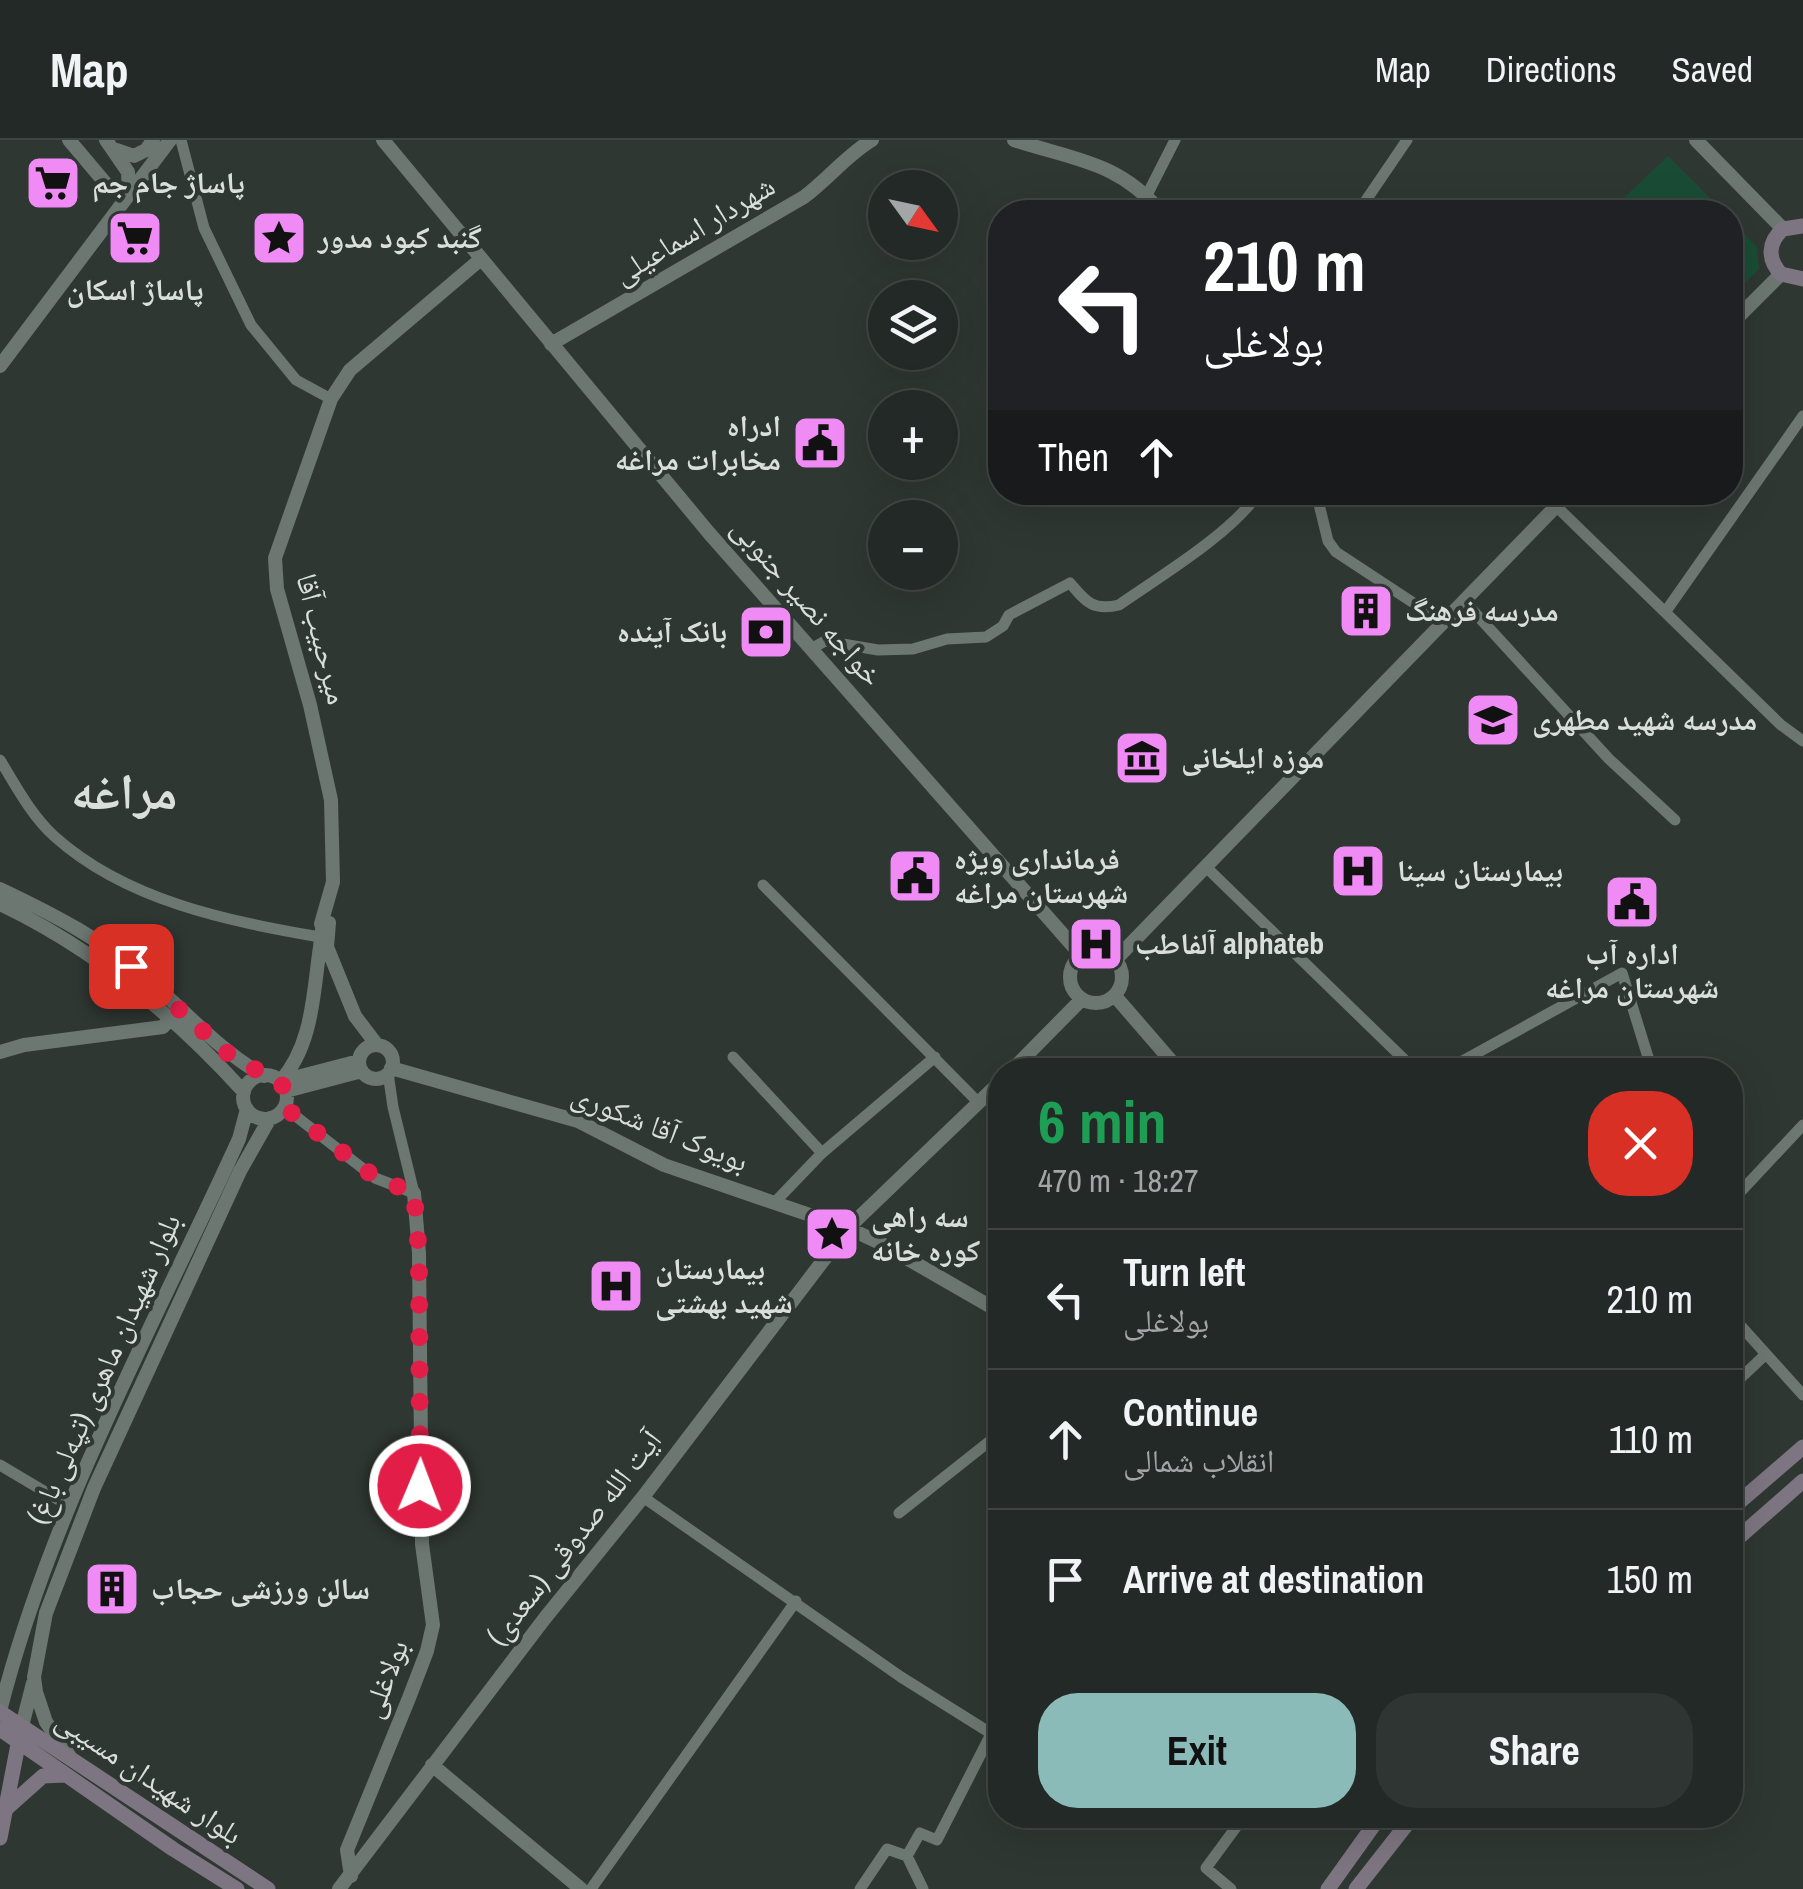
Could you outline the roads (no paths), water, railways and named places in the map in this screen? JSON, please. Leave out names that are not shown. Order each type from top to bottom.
[{"type":"main road","points":[[1803,226],[1783,229],[1770,251],[1781,274],[1803,279]]},
{"type":"main road","points":[[1743,1499],[1803,1447]]},
{"type":"main road","points":[[1743,1534],[1803,1481]]},
{"type":"main road","name":"بلوار شهیدان مسیبی","points":[[0,1712],[70,1780],[237,1889]]},
{"type":"main road","name":"بلوار شهیدان مسیبی","points":[[0,1729],[69,1755],[268,1889]]},
{"type":"main road","points":[[0,1838],[6,1810],[5,1786],[20,1734]]},
{"type":"main road","points":[[6,1810],[43,1776],[70,1780],[75,1772],[87,1768]]},
{"type":"main road","points":[[1328,1889],[1373,1828]]},
{"type":"main road","points":[[1356,1889],[1404,1828]]},
{"type":"main road","points":[[222,1879],[230,1878],[231,1864]]},
{"type":"street","points":[[69,140],[108,185],[106,226]]},
{"type":"street","points":[[0,366],[170,140]]},
{"type":"street","points":[[182,140],[204,228],[250,325],[296,380],[331,400]]},
{"type":"street","name":"خواجه نصیر جنوبی","points":[[383,140],[811,649],[1080,956]]},
{"type":"street","name":"شهردار اسماعیلی","points":[[551,344],[788,207],[835,174],[852,145],[872,140]]},
{"type":"street","points":[[1014,140],[1122,175],[1151,200]]},
{"type":"street","points":[[1147,195],[1175,140]]},
{"type":"street","points":[[1370,200],[1408,140]]},
{"type":"street","points":[[1696,140],[1783,229]]},
{"type":"street","points":[[109,144],[133,187]]},
{"type":"street","points":[[109,144],[122,154],[134,156],[149,145]]},
{"type":"street","points":[[108,185],[133,187]]},
{"type":"street","name":"میرحبیب آقا","points":[[283,1093],[304,1047],[334,882],[331,800],[310,705],[277,589],[275,558],[331,400],[350,370],[481,258]]},
{"type":"street","points":[[1743,312],[1781,274]]},
{"type":"street","points":[[1743,501],[1803,416]]},
{"type":"street","points":[[811,649],[825,641],[878,650],[913,649],[948,639],[986,638],[1003,626],[1009,615],[1070,584],[1092,605],[1118,605],[1213,539],[1249,505]]},
{"type":"street","points":[[1319,505],[1328,541],[1336,552],[1444,623]]},
{"type":"street","points":[[1553,505],[1780,725],[1803,740]]},
{"type":"street","points":[[1116,959],[1559,505]]},
{"type":"street","points":[[1666,611],[1740,505]]},
{"type":"street","points":[[1465,602],[1609,759],[1675,820]]},
{"type":"street","points":[[0,760],[52,834],[82,858],[120,879],[177,904],[258,928],[323,936],[355,1016],[377,1045],[390,1052],[390,1071],[375,1078],[360,1066]]},
{"type":"street","points":[[1206,867],[1403,1058]]},
{"type":"street","points":[[763,885],[979,1103]]},
{"type":"street","points":[[0,889],[71,922],[111,950],[233,1058],[264,1076],[376,1178],[414,1193]]},
{"type":"street","points":[[0,904],[64,938],[117,974],[244,1092]]},
{"type":"street","points":[[1103,951],[1116,959],[1123,974],[1115,996],[1095,1004],[1075,993],[1070,976],[1080,956],[1103,951]]},
{"type":"street","points":[[1468,1058],[1622,974],[1648,1058]]},
{"type":"street","points":[[1115,996],[1169,1058]]},
{"type":"street","points":[[1024,1058],[1082,1000]]},
{"type":"street","points":[[0,1052],[24,1044],[163,1027],[169,1020]]},
{"type":"street","points":[[360,1066],[366,1048],[377,1045]]},
{"type":"street","points":[[733,1057],[822,1153]]},
{"type":"street","points":[[774,1202],[822,1153],[935,1057]]},
{"type":"street","points":[[264,1076],[251,1080],[244,1092],[246,1109],[257,1118],[270,1118],[283,1093],[360,1066]]},
{"type":"street","name":"بولاغلی","points":[[345,1884],[347,1850],[422,1666],[433,1626],[420,1501],[419,1253],[414,1193],[393,1107],[390,1071]]},
{"type":"street","name":"بویوک آقا شکوری","points":[[390,1071],[578,1120],[664,1165],[848,1228],[988,1305]]},
{"type":"street","name":"آیت الله صدوقی (سعدی)","points":[[345,1884],[544,1618],[643,1497],[848,1228],[988,1094]]},
{"type":"street","name":"بلوار شهیدان ماهری (تپه‌لی باغ)","points":[[20,1734],[34,1677],[39,1610],[69,1506],[239,1138],[246,1109]]},
{"type":"street","name":"بلوار شهیدان ماهری (تپه‌لی باغ)","points":[[0,1712],[15,1655],[73,1540],[240,1171],[270,1118]]},
{"type":"street","points":[[1743,1189],[1803,1125]]},
{"type":"street","points":[[1743,1328],[1803,1395]]},
{"type":"street","points":[[1743,1376],[1766,1354]]},
{"type":"street","points":[[899,1512],[988,1442]]},
{"type":"street","points":[[0,1465],[69,1506]]},
{"type":"street","points":[[643,1497],[900,1678],[988,1731]]},
{"type":"street","points":[[591,1889],[796,1602]]},
{"type":"street","points":[[0,1670],[15,1655]]},
{"type":"street","name":"بلوار شهیدان ماهری (تپه‌لی باغ)","points":[[34,1677],[46,1722],[69,1755]]},
{"type":"street","points":[[906,1856],[920,1833],[938,1840],[988,1750]]},
{"type":"street","points":[[432,1765],[581,1889]]},
{"type":"street","points":[[1230,1889],[1206,1868],[1235,1828]]},
{"type":"street","points":[[860,1889],[887,1849],[906,1856],[923,1889]]},
{"type":"place","name":"پاساژ جام جم","points":[[53,183]]},
{"type":"place","name":"پاساژ اسکان","points":[[135,238]]},
{"type":"place","name":"گنبد کبود مدور","points":[[279,238]]},
{"type":"place","name":"ادراه مخابرات مراغه","points":[[820,443]]},
{"type":"place","name":"مدرسه فرهنگ","points":[[1366,611]]},
{"type":"place","name":"بانک آینده","points":[[766,632]]},
{"type":"place","name":"مدرسه شهید مطهری","points":[[1493,720]]},
{"type":"place","name":"موزه ایلخانی","points":[[1142,758]]},
{"type":"place","name":"بیمارستان سینا","points":[[1358,871]]},
{"type":"place","name":"فرمانداری ویژه شهرستان مراغه","points":[[915,876]]},
{"type":"place","name":"اداره آب شهرستان مراغه","points":[[1632,902]]},
{"type":"place","name":"آلفاطب alphateb","points":[[1096,944]]},
{"type":"place","name":"سه راهی کوره خانه","points":[[832,1234]]},
{"type":"place","name":"بیمارستان شهید بهشتی","points":[[616,1286]]},
{"type":"place","name":"سالن ورزشی حجاب","points":[[112,1589]]},
{"type":"district","name":"مراغه","points":[[124,791]]}]
